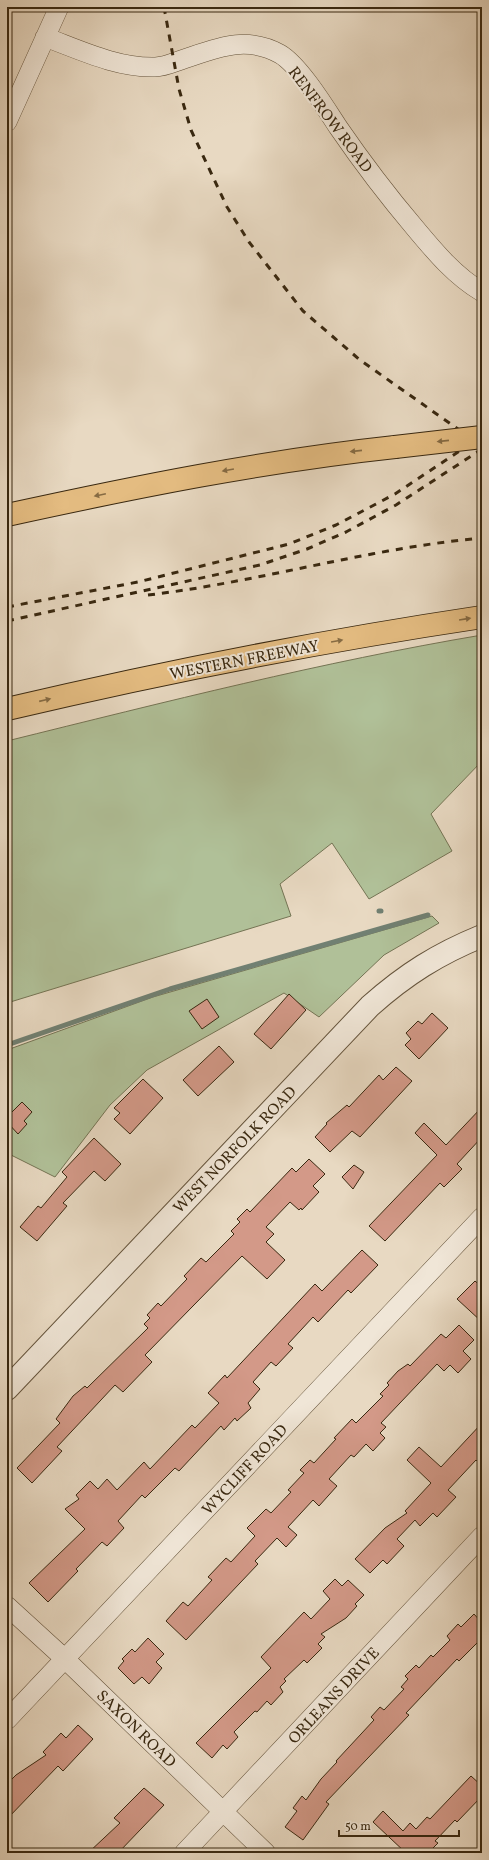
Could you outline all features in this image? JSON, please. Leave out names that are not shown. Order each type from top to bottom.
[{"type":"highway","points":[[7,515],[123,490],[233,469],[344,452],[482,437]]},
{"type":"highway","name":"WESTERN FREEWAY","points":[[7,709],[100,687],[241,658],[482,616]]},
{"type":"street","points":[[7,122],[59,7]]},
{"type":"street","name":"RENFROW ROAD","points":[[46,37],[96,56],[130,66],[156,67],[222,46],[238,43],[260,46],[280,54],[295,67],[366,167],[442,260],[469,284],[482,292]]},
{"type":"street","name":"WEST NORFOLK ROAD","points":[[7,1389],[370,1006],[396,983],[423,964],[453,948],[482,936]]},
{"type":"street","name":"WYCLIFF ROAD","points":[[7,1720],[482,1217]]},
{"type":"street","name":"ORLEANS DRIVE","points":[[184,1853],[482,1536]]},
{"type":"street","name":"SAXON ROAD","points":[[7,1606],[65,1659],[266,1853]]},
{"type":"green space","points":[[482,635],[482,761],[431,814],[452,851],[369,899],[332,843],[280,884],[291,916],[7,1003],[7,741],[185,697],[303,670],[362,657]]},
{"type":"green space","points":[[432,916],[439,923],[384,955],[319,1017],[284,993],[147,1070],[110,1105],[55,1177],[7,1153],[7,1050],[153,997]]},
{"type":"building","points":[[289,994],[306,1010],[271,1049],[254,1034]]},
{"type":"building","points":[[207,999],[219,1017],[202,1029],[189,1011]]},
{"type":"building","points":[[432,1013],[448,1028],[419,1059],[405,1045],[411,1039],[406,1033],[418,1021],[422,1024]]},
{"type":"building","points":[[219,1046],[234,1062],[198,1096],[183,1080]]},
{"type":"building","points":[[396,1067],[412,1081],[360,1137],[352,1131],[330,1152],[315,1137],[327,1124],[326,1123],[347,1105],[349,1107],[379,1075],[383,1080]]},
{"type":"building","points":[[143,1079],[163,1098],[130,1134],[114,1119],[120,1113],[114,1108]]},
{"type":"building","points":[[22,1102],[32,1112],[24,1121],[27,1124],[18,1134],[7,1122],[7,1117]]},
{"type":"building","points":[[482,1107],[482,1137],[457,1164],[462,1169],[444,1187],[440,1183],[385,1241],[369,1226],[437,1155],[415,1133],[424,1123],[446,1145]]},
{"type":"building","points":[[94,1138],[121,1164],[105,1181],[94,1171],[63,1203],[67,1206],[37,1241],[20,1227],[38,1206],[41,1208],[67,1177],[62,1172]]},
{"type":"building","points":[[309,1159],[325,1174],[313,1186],[319,1192],[302,1210],[301,1208],[299,1210],[290,1202],[266,1227],[274,1234],[266,1242],[285,1260],[267,1279],[242,1256],[145,1355],[152,1362],[123,1392],[115,1385],[57,1447],[62,1451],[32,1483],[17,1468],[60,1423],[56,1419],[73,1396],[85,1386],[87,1388],[148,1328],[144,1324],[150,1318],[147,1315],[158,1303],[161,1306],[187,1279],[184,1276],[201,1258],[206,1262],[234,1234],[231,1231],[240,1222],[237,1219],[247,1209],[250,1212],[292,1168],[296,1172]]},
{"type":"building","points":[[354,1165],[364,1172],[353,1189],[342,1177]]},
{"type":"building","points":[[362,1250],[378,1265],[351,1293],[348,1290],[318,1322],[313,1317],[288,1344],[293,1348],[276,1366],[271,1362],[253,1382],[260,1389],[248,1403],[251,1408],[237,1421],[235,1418],[224,1430],[221,1426],[179,1471],[175,1468],[145,1498],[142,1495],[118,1521],[124,1528],[107,1546],[102,1542],[76,1569],[78,1571],[48,1602],[29,1583],[85,1529],[65,1509],[79,1499],[76,1495],[90,1481],[98,1489],[107,1479],[117,1490],[144,1462],[150,1469],[192,1425],[195,1428],[219,1403],[208,1393],[225,1375],[227,1378],[315,1284],[322,1291]]},
{"type":"building","points":[[475,1281],[482,1287],[482,1322],[457,1299]]},
{"type":"building","points":[[459,1325],[474,1340],[463,1351],[471,1359],[458,1373],[450,1365],[444,1371],[437,1364],[381,1423],[386,1427],[380,1433],[385,1438],[373,1451],[366,1444],[354,1457],[351,1455],[329,1479],[337,1486],[319,1506],[313,1500],[288,1527],[297,1535],[286,1547],[277,1538],[255,1561],[258,1564],[186,1640],[166,1621],[183,1602],[188,1606],[212,1580],[208,1577],[226,1558],[231,1562],[255,1536],[247,1528],[266,1509],[271,1513],[291,1492],[288,1490],[304,1473],[300,1470],[310,1460],[314,1463],[336,1439],[334,1438],[352,1419],[356,1423],[383,1396],[380,1394],[389,1385],[387,1383],[398,1371],[408,1364],[410,1366],[441,1334],[446,1338]]},
{"type":"building","points":[[482,1423],[482,1466],[476,1460],[448,1490],[456,1497],[437,1517],[433,1513],[420,1526],[415,1520],[397,1539],[404,1546],[387,1564],[383,1560],[370,1573],[355,1559],[385,1528],[407,1513],[405,1511],[431,1483],[407,1460],[419,1447],[441,1467]]},
{"type":"building","points":[[335,1579],[342,1586],[348,1580],[364,1595],[355,1604],[357,1606],[346,1618],[321,1634],[325,1637],[318,1644],[322,1648],[307,1663],[304,1660],[284,1679],[286,1681],[280,1687],[283,1692],[271,1705],[267,1701],[257,1712],[255,1711],[234,1732],[238,1737],[227,1749],[223,1745],[212,1758],[196,1743],[271,1668],[261,1657],[304,1612],[311,1619],[330,1599],[323,1591]]},
{"type":"building","points":[[474,1614],[482,1623],[482,1638],[459,1661],[457,1659],[406,1713],[409,1715],[326,1802],[329,1804],[303,1840],[285,1827],[297,1811],[293,1808],[302,1796],[306,1800],[321,1779],[337,1762],[336,1761],[374,1720],[371,1717],[380,1707],[384,1710],[404,1689],[401,1687],[408,1679],[405,1676],[416,1665],[419,1668],[431,1655],[433,1657],[450,1640],[447,1636],[458,1624],[461,1627]]},
{"type":"building","points":[[148,1638],[164,1654],[156,1662],[162,1668],[149,1684],[142,1677],[134,1684],[118,1668],[124,1661],[122,1659],[132,1649],[135,1652]]},
{"type":"building","points":[[78,1725],[93,1739],[63,1771],[58,1766],[7,1819],[7,1784],[16,1775],[46,1755],[43,1752],[61,1733],[66,1738]]},
{"type":"building","points":[[471,1776],[482,1786],[482,1796],[457,1822],[455,1820],[435,1841],[438,1843],[428,1853],[406,1853],[373,1822],[383,1811],[403,1831],[410,1823],[416,1829],[427,1817],[430,1819]]},
{"type":"building","points":[[144,1788],[164,1805],[118,1853],[88,1853],[120,1823],[114,1818]]},
{"type":"waterway","points":[[7,1045],[170,989],[428,915]]},
{"type":"railway","points":[[164,7],[179,89],[191,130],[227,207],[249,242],[303,311],[360,360],[482,446]]},
{"type":"railway","points":[[7,607],[138,582],[289,544],[336,525],[395,494],[482,436]]},
{"type":"railway","points":[[7,621],[260,565],[307,549],[346,532],[396,505],[482,449]]},
{"type":"railway","points":[[148,595],[232,582],[398,549],[482,538]]}]
